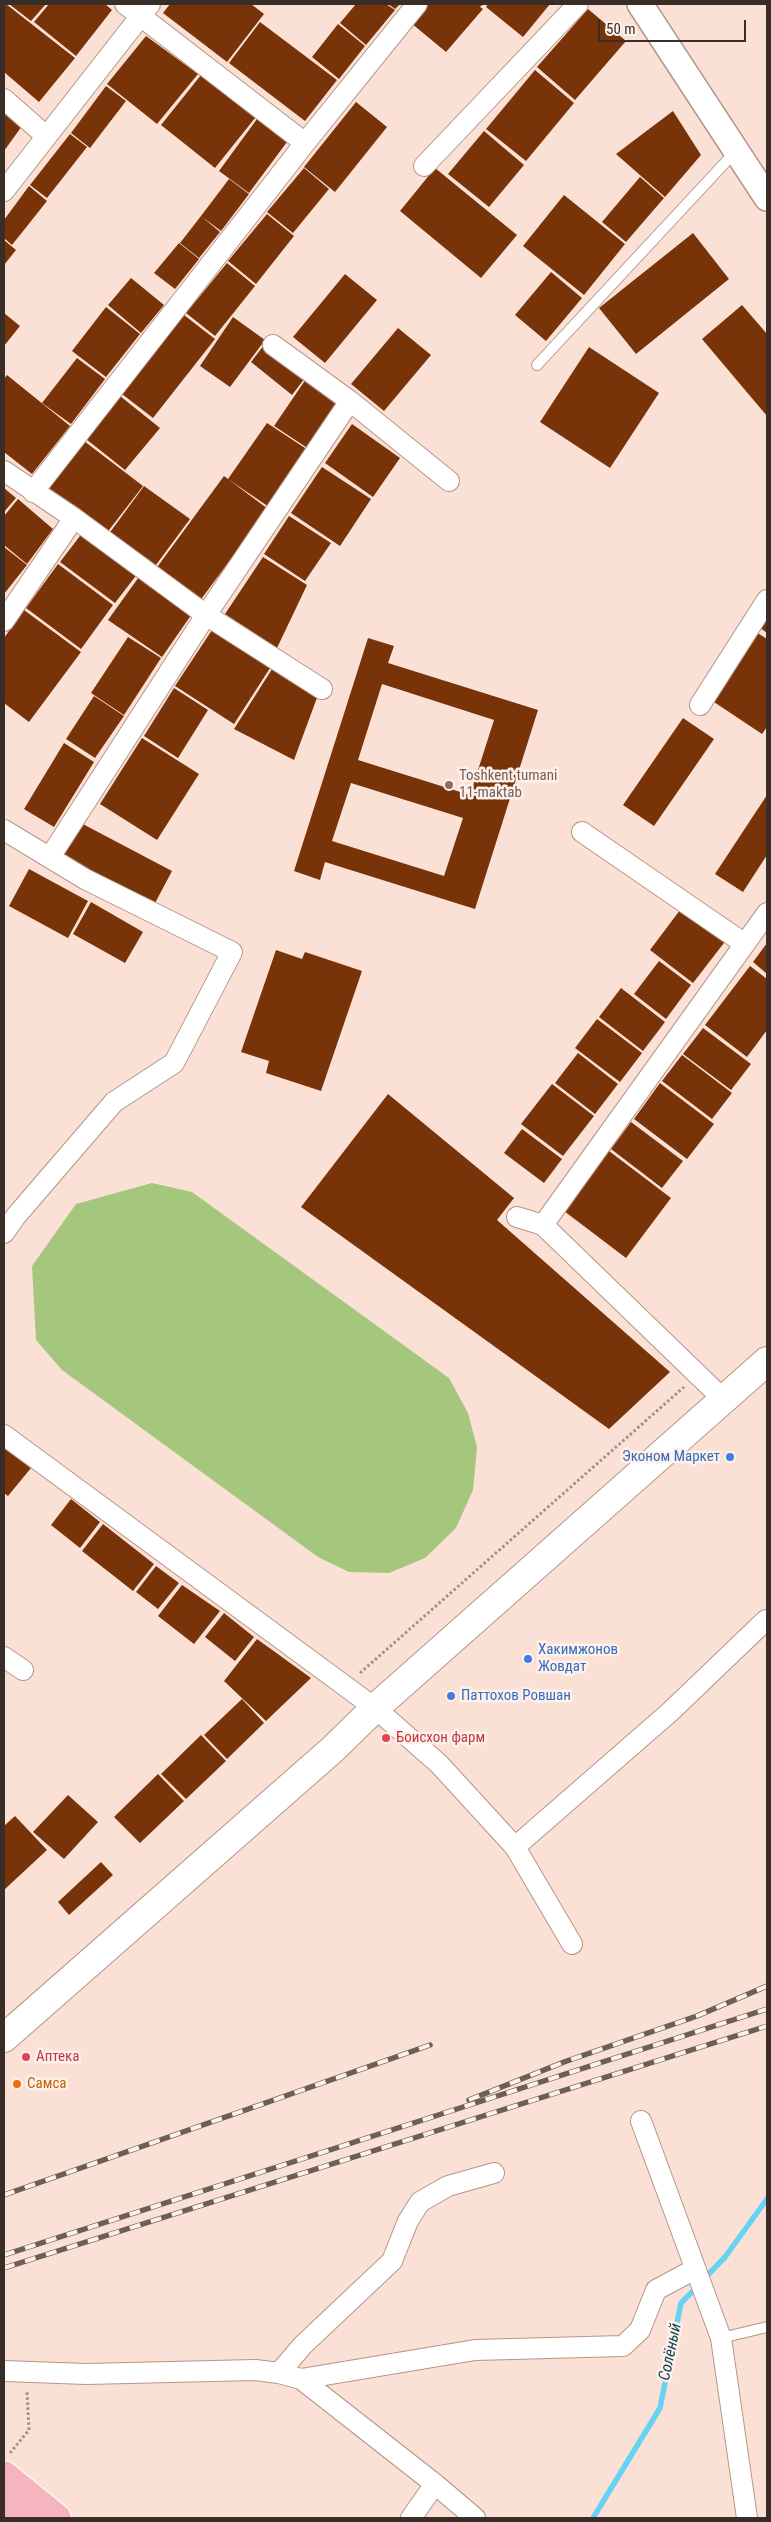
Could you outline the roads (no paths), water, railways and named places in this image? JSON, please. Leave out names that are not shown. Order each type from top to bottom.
[{"type":"main road","points":[[4,2038],[333,1749],[375,1708],[767,1360]]},
{"type":"main road","points":[[7,2465],[57,2518]]},
{"type":"main road","points":[[4,2501],[25,2518]]},
{"type":"street","points":[[33,492],[305,143],[417,4]]},
{"type":"street","points":[[424,166],[578,4]]},
{"type":"street","points":[[640,4],[767,198]]},
{"type":"street","points":[[4,191],[138,8],[305,143]]},
{"type":"street","points":[[4,99],[46,136]]},
{"type":"street","points":[[273,345],[350,402],[449,481]]},
{"type":"street","points":[[50,857],[206,615],[350,402]]},
{"type":"street","points":[[4,471],[74,518],[206,615],[322,689]]},
{"type":"street","points":[[4,620],[74,518]]},
{"type":"street","points":[[700,705],[767,600]]},
{"type":"street","points":[[4,830],[85,878],[232,952],[174,1063],[114,1102],[10,1211],[4,1233]]},
{"type":"street","points":[[582,832],[745,944]]},
{"type":"street","points":[[543,1225],[767,913]]},
{"type":"street","points":[[517,1217],[543,1225],[724,1400]]},
{"type":"street","points":[[4,1435],[375,1708],[439,1764],[514,1847],[572,1944]]},
{"type":"street","points":[[514,1847],[670,1712],[766,1620]]},
{"type":"street","points":[[4,1657],[23,1670]]},
{"type":"street","points":[[641,2121],[721,2338],[747,2518]]},
{"type":"street","points":[[279,2373],[303,2345],[392,2261],[408,2221],[420,2202],[448,2186],[494,2173]]},
{"type":"street","points":[[301,2379],[475,2350],[623,2346],[640,2330],[656,2290],[697,2273]]},
{"type":"street","points":[[4,2371],[86,2374],[255,2370],[279,2373],[301,2379],[435,2484],[475,2518]]},
{"type":"street","points":[[411,2518],[435,2484]]},
{"type":"lane","points":[[537,365],[736,151]]},
{"type":"lane","points":[[721,2338],[767,2327]]},
{"type":"waterway","name":"Солёный","points":[[704,2279],[725,2257],[767,2199]]},
{"type":"waterway","name":"Солёный","points":[[593,2518],[660,2408],[681,2303],[698,2286]]},
{"type":"railway","points":[[469,2100],[564,2062],[697,2016],[767,1986]]},
{"type":"railway","points":[[4,2255],[767,2009]]},
{"type":"railway","points":[[4,2268],[767,2026]]},
{"type":"railway","points":[[4,2195],[430,2045]]},
{"type":"place","name":"Toshkent tumani 11-maktab","points":[[449,785]]},
{"type":"place","name":"Эконом Маркет","points":[[730,1457]]},
{"type":"place","name":"Хакимжонов Жовдат","points":[[528,1659]]},
{"type":"place","name":"Паттохов Ровшан","points":[[451,1696]]},
{"type":"place","name":"Боисхон фарм","points":[[386,1738]]},
{"type":"place","name":"Аптека","points":[[26,2057]]},
{"type":"place","name":"Самса","points":[[17,2084]]}]
